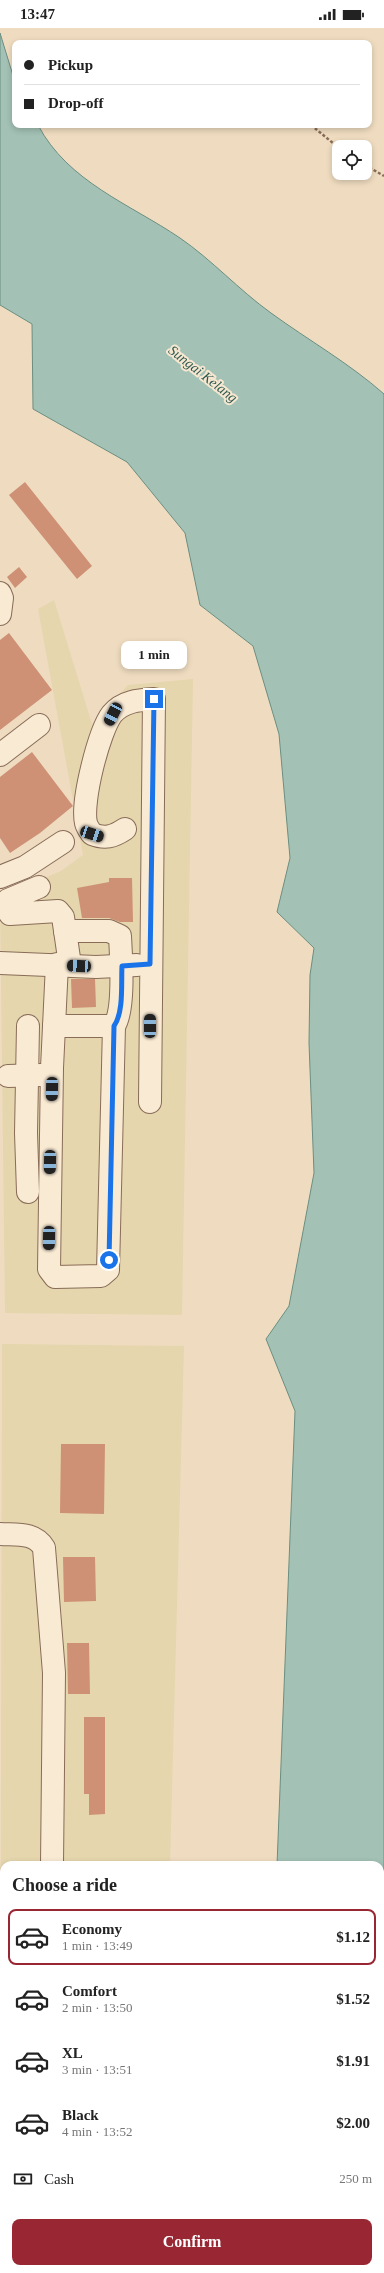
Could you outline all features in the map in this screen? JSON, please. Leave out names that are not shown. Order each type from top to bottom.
[{"type":"street","points":[[0,593],[2,598],[0,614]]},
{"type":"street","points":[[125,829],[114,836],[102,838],[92,834],[86,824],[88,789],[101,736],[113,714],[132,701],[154,699],[150,964],[150,1102]]},
{"type":"street","points":[[0,755],[39,725]]},
{"type":"street","points":[[0,876],[25,866],[63,842]]},
{"type":"street","points":[[39,887],[8,900],[7,909],[10,914],[58,911],[63,917],[65,931],[64,965],[54,1026],[49,1269],[55,1277],[101,1276],[108,1270],[109,1260],[114,1026],[119,1012],[122,966],[120,936],[109,931],[65,931]]},
{"type":"street","points":[[0,963],[122,966],[150,964]]},
{"type":"street","points":[[28,1026],[17,1076],[21,1192],[50,1191]]},
{"type":"street","points":[[54,1026],[114,1026]]},
{"type":"street","points":[[17,1076],[52,1075]]},
{"type":"street","points":[[19,1133],[51,1133]]},
{"type":"street","points":[[0,1534],[30,1536],[40,1540],[44,1548],[54,1673],[52,1861]]},
{"type":"path","points":[[315,128],[332,142]]},
{"type":"path","points":[[372,169],[384,176]]},
{"type":"shaded area","points":[[54,600],[92,724],[128,685],[193,679],[182,1315],[5,1313],[0,897],[61,871],[83,855],[38,609]]},
{"type":"shaded area","points":[[2,1344],[184,1346],[170,1861],[1,1861]]},
{"type":"water","name":"Sungai Kelang","points":[[0,33],[12,72],[12,128],[40,128],[51,145],[66,162],[83,177],[180,238],[259,304],[357,372],[384,394],[384,1861],[277,1861],[295,1411],[266,1339],[289,1306],[314,1173],[309,1043],[310,975],[314,948],[277,912],[290,858],[279,734],[253,646],[200,605],[185,533],[127,462],[33,409],[32,324],[0,305]]},
{"type":"building","points":[[25,482],[92,566],[77,579],[9,495]]},
{"type":"building","points":[[19,567],[27,577],[15,588],[7,577]]},
{"type":"building","points":[[9,633],[52,690],[0,730],[0,640]]},
{"type":"building","points":[[32,752],[73,806],[40,833],[10,853],[0,838],[0,777]]},
{"type":"building","points":[[109,878],[132,878],[133,922],[120,922],[109,918],[82,918],[77,888],[109,882]]},
{"type":"building","points":[[71,979],[95,979],[96,1007],[72,1008]]},
{"type":"building","points":[[61,1444],[105,1444],[104,1514],[60,1513]]},
{"type":"building","points":[[63,1557],[95,1557],[96,1601],[64,1602]]},
{"type":"building","points":[[67,1643],[89,1643],[90,1694],[68,1694]]},
{"type":"building","points":[[84,1717],[105,1717],[105,1814],[89,1815],[89,1794],[84,1794]]},
{"type":"route","points":[[109,1260],[114,1026],[119,1012],[122,966],[150,964],[154,699]]}]
